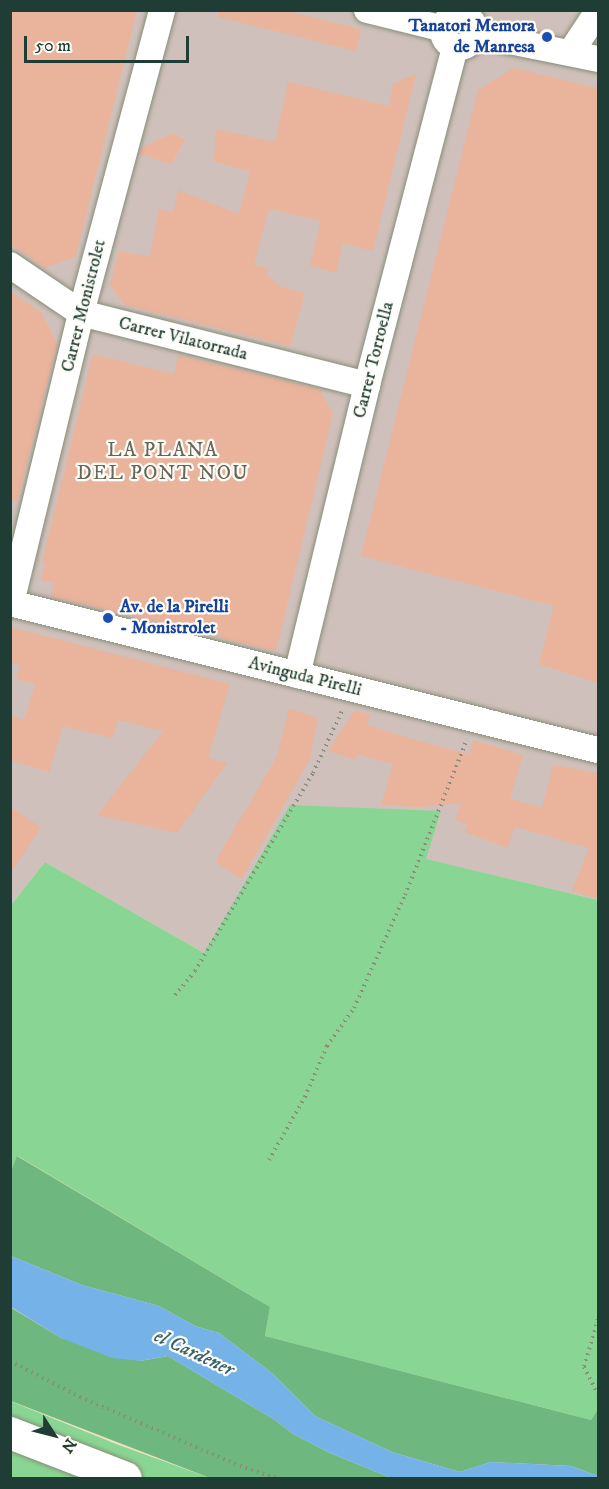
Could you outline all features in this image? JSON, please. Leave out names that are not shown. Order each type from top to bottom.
[{"type":"main road","points":[[10,1433],[126,1479]]},
{"type":"street","name":"Carrer Monistrolet","points":[[11,603],[81,314],[162,10]]},
{"type":"street","points":[[367,10],[461,27],[598,59]]},
{"type":"street","points":[[571,52],[598,10]]},
{"type":"street","name":"Carrer Torroella","points":[[297,675],[367,385],[461,27]]},
{"type":"street","name":"Carrer Vilatorrada","points":[[10,265],[81,314],[367,385]]},
{"type":"street","name":"Avinguda Pirelli","points":[[11,603],[598,750]]},
{"type":"path","points":[[175,995],[195,971],[313,773],[353,688]]},
{"type":"path","points":[[269,1161],[305,1097],[327,1046],[354,1008],[405,895],[447,785],[476,720]]},
{"type":"path","points":[[598,1319],[584,1367],[598,1394]]},
{"type":"path","points":[[10,1361],[80,1397],[240,1466],[276,1479]]},
{"type":"shaded area","points":[[11,11],[598,11],[598,900],[425,859],[441,811],[204,953],[45,862],[11,905]]},
{"type":"green space","points":[[290,805],[441,811],[426,859],[598,900],[598,1409],[591,1420],[265,1336],[270,1307],[18,1156],[11,1171],[11,905],[45,862],[204,953]]},
{"type":"green space","points":[[17,1156],[270,1307],[265,1336],[591,1420],[598,1409],[598,1476],[571,1466],[491,1462],[460,1472],[392,1452],[315,1416],[273,1374],[219,1333],[195,1326],[159,1306],[82,1285],[11,1256],[11,1171]]},
{"type":"green space","points":[[10,1307],[61,1338],[140,1361],[168,1356],[275,1420],[293,1434],[330,1453],[391,1478],[210,1478],[11,1401]]},
{"type":"green space","points":[[10,1401],[116,1444],[210,1478],[11,1478]]},
{"type":"water","name":"el Cardener","points":[[11,1256],[82,1285],[159,1306],[195,1326],[219,1333],[273,1374],[315,1416],[392,1452],[460,1472],[491,1462],[571,1466],[598,1476],[598,1478],[391,1478],[330,1453],[293,1434],[275,1420],[168,1356],[140,1361],[112,1358],[61,1338],[11,1307]]},
{"type":"building","points":[[10,10],[137,10],[76,256],[45,268],[10,243]]},
{"type":"building","points":[[218,10],[284,10],[361,29],[356,51],[218,17]]},
{"type":"building","points":[[513,68],[598,88],[598,683],[539,664],[554,606],[361,556],[478,90]]},
{"type":"building","points":[[416,74],[373,251],[343,243],[336,273],[310,266],[321,221],[269,209],[254,265],[269,268],[267,275],[281,287],[305,293],[290,346],[125,305],[110,285],[119,251],[150,257],[159,209],[173,212],[178,190],[239,214],[250,172],[214,161],[216,129],[275,142],[288,82],[389,106],[393,84]]},
{"type":"building","points":[[173,133],[185,140],[171,164],[139,154],[141,148]]},
{"type":"building","points":[[10,291],[42,313],[57,344],[17,501],[10,500]]},
{"type":"building","points":[[93,354],[174,374],[178,355],[319,389],[333,413],[276,651],[50,596],[54,583],[41,580],[45,563],[42,562]]},
{"type":"building","points":[[10,627],[230,684],[208,758],[227,763],[177,833],[97,815],[163,731],[118,720],[113,738],[63,726],[49,772],[10,760],[10,716],[24,720],[35,684],[16,679],[20,664],[10,662]]},
{"type":"building","points":[[289,708],[318,718],[310,759],[242,879],[215,862],[277,756]]},
{"type":"building","points":[[355,710],[370,715],[367,725],[430,744],[469,754],[474,740],[523,755],[510,798],[542,808],[553,765],[598,773],[598,899],[572,891],[589,848],[515,827],[507,848],[464,832],[468,825],[455,820],[461,803],[419,807],[381,805],[393,764],[357,754],[356,760],[328,751]]},
{"type":"building","points":[[10,807],[41,827],[10,874]]},
{"type":"place","name":"Tanatori Memora de Manresa","points":[[547,37]]},
{"type":"place","name":"Av. de la Pirelli - Monistrolet","points":[[108,618]]},
{"type":"district","name":"LA PLANA DEL PONT NOU","points":[[163,462]]}]
